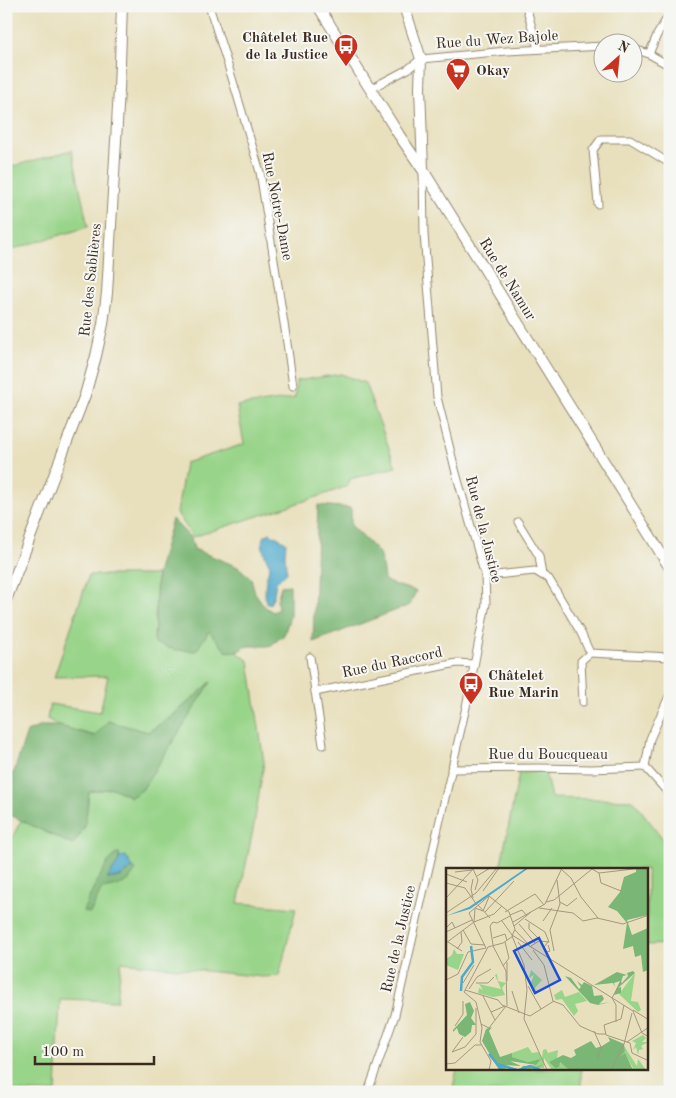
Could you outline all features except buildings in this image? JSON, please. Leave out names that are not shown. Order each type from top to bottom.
[{"type":"main road","name":"Rue des Sablières","points":[[6,600],[85,395],[96,356],[106,293],[118,109],[122,6]]},
{"type":"main road","name":"Rue de Namur","points":[[318,6],[670,568]]},
{"type":"main road","points":[[404,6],[421,59],[422,170]]},
{"type":"street","name":"Rue Notre-Dame","points":[[209,6],[260,172],[293,386]]},
{"type":"street","points":[[526,6],[538,49]]},
{"type":"street","points":[[649,54],[670,13]]},
{"type":"street","name":"Rue du Wez Bajole","points":[[370,89],[408,69],[421,59],[538,49],[594,46]]},
{"type":"street","points":[[644,52],[670,66]]},
{"type":"street","points":[[598,204],[593,150],[601,139],[630,139],[666,161],[670,160]]},
{"type":"street","name":"Rue de la Justice","points":[[368,1092],[395,1015],[466,707],[486,604],[484,576],[437,396],[424,234],[422,170]]},
{"type":"street","points":[[518,522],[539,556],[542,575]]},
{"type":"street","points":[[484,576],[536,572],[549,579],[581,633],[590,653]]},
{"type":"street","points":[[583,702],[581,661],[590,653],[670,657]]},
{"type":"street","points":[[310,656],[323,746]]},
{"type":"street","name":"Rue du Raccord","points":[[315,692],[457,663],[474,664]]},
{"type":"street","points":[[670,694],[650,739],[645,767],[670,795]]},
{"type":"street","name":"Rue du Boucqueau","points":[[451,769],[645,767]]},
{"type":"green space","points":[[72,150],[88,227],[6,251],[6,168]]},
{"type":"green space","points":[[341,374],[365,383],[396,467],[350,479],[348,486],[193,537],[177,513],[185,463],[244,444],[237,406],[295,398],[296,381]]},
{"type":"green space","points":[[318,505],[351,508],[351,525],[379,553],[384,580],[416,591],[410,605],[313,642]]},
{"type":"green space","points":[[172,519],[191,538],[194,549],[238,567],[251,578],[255,593],[265,607],[273,612],[278,609],[277,600],[281,586],[290,585],[290,616],[284,635],[270,646],[247,646],[237,652],[226,651],[209,631],[196,651],[176,650],[154,643],[157,575]]},
{"type":"green space","points":[[89,575],[157,575],[154,643],[209,630],[226,651],[237,652],[249,661],[264,762],[254,825],[238,903],[296,908],[279,976],[262,977],[121,962],[117,1001],[60,999],[56,1092],[9,1092],[6,1044],[6,850],[21,820],[73,845],[85,826],[89,792],[113,788],[131,797],[210,684],[171,717],[148,732],[135,729],[95,736],[59,726],[47,719],[50,704],[100,712],[108,676],[54,677]]},
{"type":"green space","points":[[211,682],[142,790],[131,797],[113,788],[89,792],[85,826],[73,845],[6,813],[6,776],[14,772],[27,732],[41,726],[59,726],[95,736],[108,721],[148,732],[171,717]]},
{"type":"green space","points":[[545,771],[551,798],[633,800],[670,848],[670,944],[648,945],[648,868],[500,868],[519,773]]},
{"type":"green space","points":[[119,852],[119,861],[108,879],[120,877],[133,868],[136,870],[128,881],[117,886],[102,889],[90,913],[83,911],[108,862]]},
{"type":"green space","points":[[457,1070],[581,1070],[581,1092],[452,1092]]},
{"type":"water","points":[[270,533],[286,542],[287,573],[276,582],[270,604],[266,603],[265,588],[270,566],[264,552],[263,537]]},
{"type":"water","points":[[126,856],[133,868],[120,877],[107,879],[119,861],[119,857]]},
{"type":"place","name":"Châtelet Rue de la Justice","points":[[346,67]]},
{"type":"place","name":"Okay","points":[[458,91]]},
{"type":"place","name":"Châtelet Rue Marin","points":[[471,705]]}]
